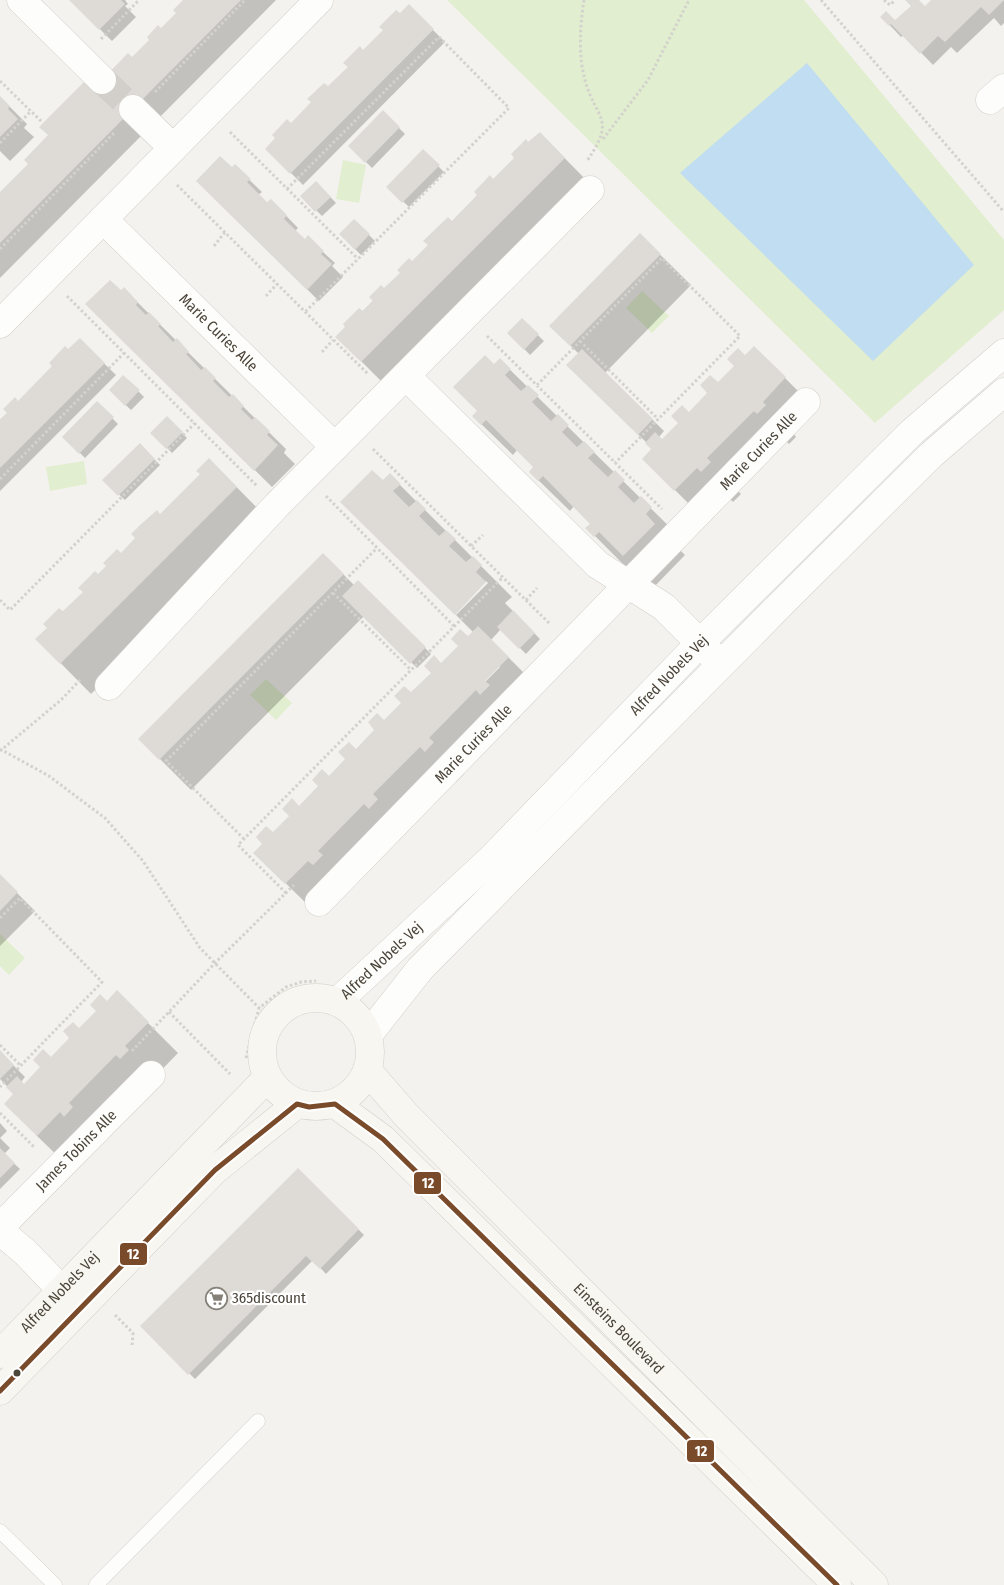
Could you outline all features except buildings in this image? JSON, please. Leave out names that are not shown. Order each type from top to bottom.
[{"type":"street","points":[[21,0],[102,80]]},
{"type":"street","points":[[0,324],[319,0]]},
{"type":"street","points":[[133,109],[165,156]]},
{"type":"street","points":[[109,686],[277,505],[590,190]]},
{"type":"street","name":"Marie Curies Alle","points":[[103,219],[344,438]]},
{"type":"street","name":"Alfred Nobels Vej","points":[[337,1002],[492,858],[700,643],[912,432],[1004,353]]},
{"type":"street","points":[[396,385],[598,565],[664,607],[721,664]]},
{"type":"street","name":"Alfred Nobels Vej","points":[[368,1035],[420,970],[721,664],[931,456],[1004,392]]},
{"type":"street","name":"Marie Curies Alle","points":[[319,902],[806,402]]},
{"type":"street","points":[[313,998],[337,1002],[354,1014],[368,1035],[370,1053],[367,1070],[360,1085],[349,1096],[335,1104],[316,1107],[297,1104],[285,1098],[267,1078],[262,1064],[261,1049],[264,1034],[271,1020],[282,1009],[297,1001],[313,998]]},
{"type":"street","name":"Einsteins Boulevard","points":[[367,1070],[406,1115],[874,1585]]},
{"type":"street","name":"James Tobins Alle","points":[[0,1227],[151,1075]]},
{"type":"street","name":"Alfred Nobels Vej","points":[[0,1391],[267,1078]]},
{"type":"street","name":"Alfred Nobels Vej","points":[[0,1354],[80,1299],[215,1170],[297,1104]]},
{"type":"street","name":"Einsteins Boulevard","points":[[335,1104],[383,1139],[836,1585]]},
{"type":"street","points":[[0,1231],[80,1299]]},
{"type":"lane","points":[[96,1585],[258,1422]]},
{"type":"lane","points":[[0,1531],[55,1585]]},
{"type":"path","points":[[82,59],[139,0]]},
{"type":"path","points":[[584,0],[580,28],[585,80],[603,117],[602,140]]},
{"type":"path","points":[[586,163],[648,80],[689,0]]},
{"type":"path","points":[[821,0],[1004,212]]},
{"type":"path","points":[[884,0],[890,5],[895,0]]},
{"type":"path","points":[[288,189],[439,37],[509,108],[305,312]]},
{"type":"path","points":[[0,81],[43,123]]},
{"type":"path","points":[[0,143],[31,111]]},
{"type":"path","points":[[210,112],[358,259]]},
{"type":"path","points":[[165,156],[225,232],[305,312],[334,340],[396,385]]},
{"type":"path","points":[[214,246],[225,232]]},
{"type":"path","points":[[537,385],[662,258],[721,316],[740,336],[615,463]]},
{"type":"path","points":[[47,276],[277,505]]},
{"type":"path","points":[[266,296],[277,284]]},
{"type":"path","points":[[466,315],[682,528]]},
{"type":"path","points":[[322,352],[334,340]]},
{"type":"path","points":[[580,341],[658,419]]},
{"type":"path","points":[[0,479],[124,353]]},
{"type":"path","points":[[0,600],[10,610],[195,424]]},
{"type":"path","points":[[344,438],[471,546],[570,644]]},
{"type":"path","points":[[306,476],[454,626]]},
{"type":"path","points":[[471,546],[483,535]]},
{"type":"path","points":[[244,839],[166,761],[377,548]]},
{"type":"path","points":[[286,893],[238,845],[503,577]]},
{"type":"path","points":[[526,600],[537,588]]},
{"type":"path","points":[[333,593],[411,670]]},
{"type":"path","points":[[0,749],[49,776],[105,818],[143,861],[200,948],[271,1020]]},
{"type":"path","points":[[151,1075],[130,1054],[215,963],[294,885],[319,902]]},
{"type":"path","points":[[0,918],[20,898],[102,982],[0,1087]]},
{"type":"path","points":[[169,1012],[236,1081]]},
{"type":"path","points":[[0,1045],[21,1066]]},
{"type":"path","points":[[0,1113],[35,1148]]},
{"type":"path","points":[[80,1299],[132,1332],[132,1347]]},
{"type":"green space","points":[[447,0],[804,0],[1004,240],[1004,310],[875,423]]},
{"type":"green space","points":[[343,160],[366,165],[359,203],[336,199]]},
{"type":"green space","points":[[642,291],[669,316],[652,333],[626,308]]},
{"type":"green space","points":[[84,461],[87,484],[50,491],[46,467]]},
{"type":"green space","points":[[266,679],[292,703],[276,720],[250,695]]},
{"type":"green space","points":[[0,934],[25,958],[9,975],[0,966]]},
{"type":"water","points":[[807,63],[974,265],[873,361],[680,173]]},
{"type":"tunnel","points":[[102,80],[133,109]]},
{"type":"transit line","name":"12","points":[[0,1391],[215,1170],[297,1104],[309,1107],[335,1104],[383,1139],[837,1585]]},
{"type":"place","name":"365discount","points":[[216,1298]]}]
